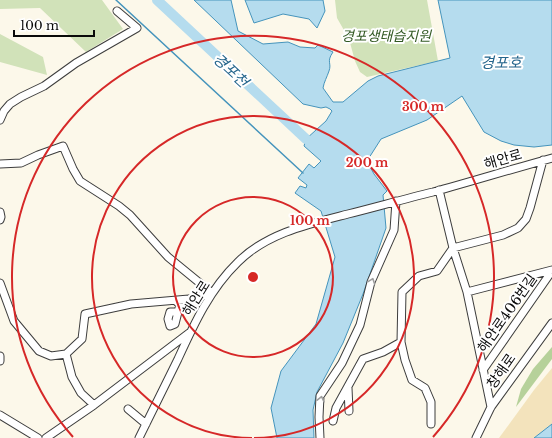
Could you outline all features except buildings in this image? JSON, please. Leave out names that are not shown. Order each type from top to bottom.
[{"type":"street","points":[[0,120],[4,111],[10,104],[20,97],[44,86],[76,63],[137,28],[117,11]]},
{"type":"street","points":[[0,164],[21,163],[64,146],[73,169],[80,181],[130,215],[168,257],[212,293]]},
{"type":"street","name":"해안로","points":[[139,438],[191,331],[212,293],[237,263],[253,250],[281,234],[323,221],[552,158]]},
{"type":"street","points":[[431,424],[431,402],[425,388],[412,380],[401,342],[402,292],[418,276],[437,271],[453,248],[503,235],[518,228],[526,219],[543,160]]},
{"type":"street","name":"해안로406번길","points":[[439,190],[453,248],[467,292],[491,407]]},
{"type":"street","points":[[320,438],[320,396],[342,363],[360,325],[371,282],[394,230],[394,202]]},
{"type":"street","points":[[0,212],[0,220]]},
{"type":"street","name":"해안로406번길","points":[[467,292],[552,270]]},
{"type":"street","name":"해안로406번길","points":[[483,370],[552,270]]},
{"type":"street","points":[[0,283],[14,321],[39,351],[51,356],[66,354],[82,339],[85,314],[131,304],[176,300],[212,293]]},
{"type":"street","points":[[176,300],[182,306],[179,308],[178,312]]},
{"type":"street","name":"창해로","points":[[476,438],[491,407],[552,323]]},
{"type":"street","points":[[46,438],[94,405],[191,331]]},
{"type":"street","points":[[333,422],[336,408],[363,359],[383,352],[401,342]]},
{"type":"street","points":[[66,354],[72,377],[81,393],[94,405]]},
{"type":"street","points":[[0,356],[0,361]]},
{"type":"street","points":[[348,388],[349,412]]},
{"type":"street","points":[[128,409],[146,424]]},
{"type":"street","points":[[0,415],[38,438]]},
{"type":"green space","points":[[0,0],[102,0],[123,29],[86,52],[40,8],[0,9]]},
{"type":"green space","name":"경포생태습지원","points":[[335,0],[427,0],[438,61],[367,77],[360,72],[355,61],[349,39],[337,18]]},
{"type":"green space","points":[[0,34],[43,57],[47,75],[0,62]]},
{"type":"green space","points":[[552,347],[552,359],[516,407],[521,389],[533,369]]},
{"type":"sand","points":[[552,368],[552,424],[534,438],[499,438],[534,390]]},
{"type":"water","name":"경포호","points":[[194,0],[231,0],[238,31],[263,44],[288,42],[300,47],[315,48],[318,45],[333,52],[329,60],[330,68],[323,88],[333,102],[343,102],[368,81],[378,76],[450,58],[438,0],[552,0],[552,145],[534,147],[514,145],[501,141],[484,132],[462,96],[427,120],[381,139],[367,161],[374,174],[387,191],[383,195],[386,228],[363,294],[343,343],[317,392],[313,410],[314,438],[277,438],[271,408],[281,371],[316,324],[335,257],[321,211],[295,193],[300,186],[306,188],[307,185],[298,178],[309,164],[314,168],[321,161],[304,146],[306,139],[326,121],[332,111],[326,107],[321,108],[303,104]]},
{"type":"water","points":[[245,0],[323,0],[325,11],[317,28],[309,19],[283,14],[254,23]]},
{"type":"water","points":[[552,424],[552,438],[534,438]]},
{"type":"waterway","points":[[116,0],[303,173]]},
{"type":"waterway","name":"경포천","points":[[157,0],[306,139]]}]
